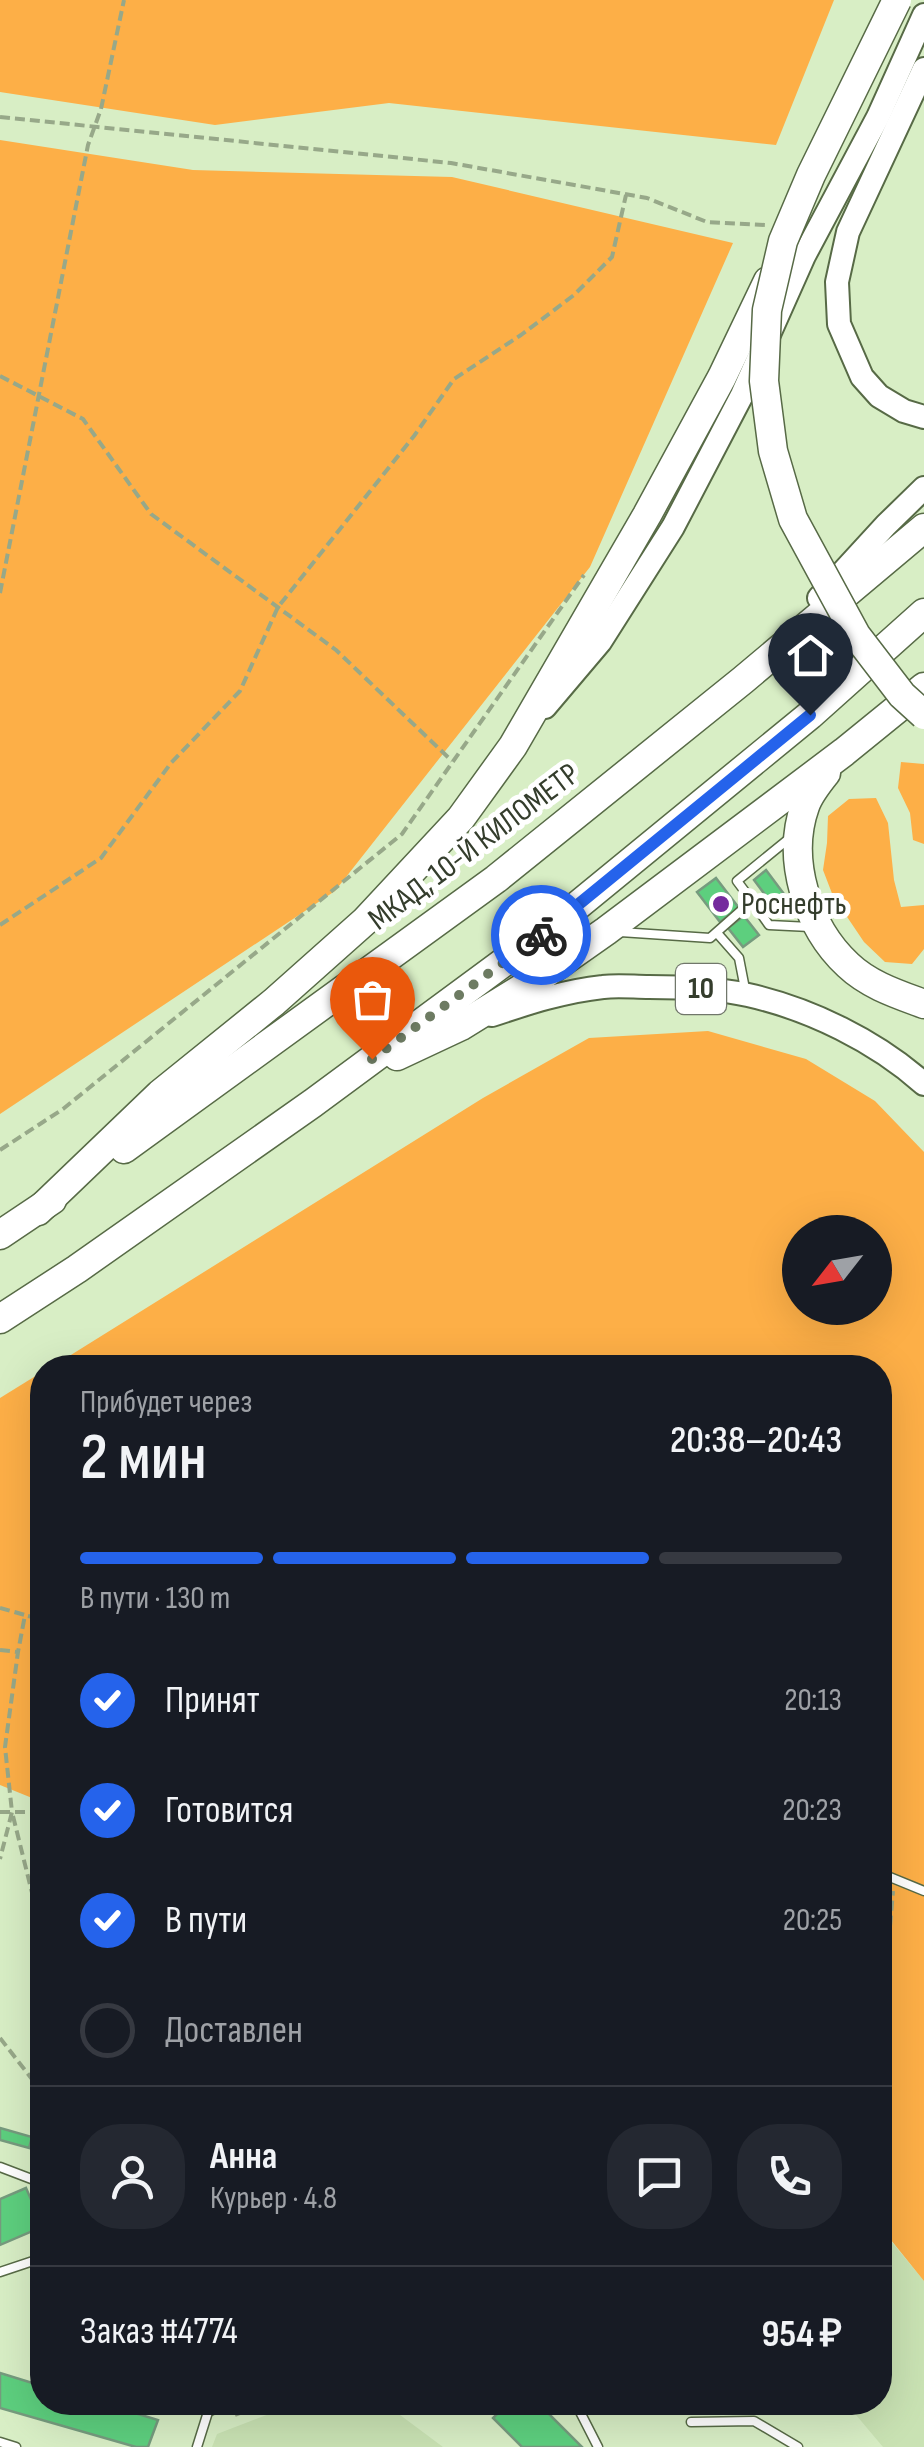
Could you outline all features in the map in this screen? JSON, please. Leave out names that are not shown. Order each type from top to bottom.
[{"type":"highway","points":[[899,0],[811,175],[784,240],[768,310],[764,380],[772,451],[794,519],[856,635],[902,695],[924,715]]},
{"type":"highway","points":[[38,1211],[160,1094],[365,922],[461,818],[514,746],[722,377],[899,0]]},
{"type":"highway","name":"МКАД, 10-Й КИЛОМЕТР","points":[[0,1235],[496,879],[924,528]]},
{"type":"highway","points":[[0,1319],[77,1270],[550,928],[810,715],[924,613]]},
{"type":"highway","points":[[460,1026],[606,932],[844,752],[924,686]]},
{"type":"highway","points":[[844,752],[805,806],[797,854],[804,897],[848,966],[882,988],[924,1004]]},
{"type":"highway","name":"10","points":[[313,1102],[460,1026]]},
{"type":"main road","points":[[514,746],[600,642],[673,527],[742,395],[804,256],[878,117],[924,15]]},
{"type":"main road","points":[[924,69],[848,232],[836,282],[839,324],[862,376],[880,396],[924,417]]},
{"type":"main road","points":[[743,680],[924,488]]},
{"type":"main road","name":"10","points":[[460,1026],[533,1001],[605,986],[677,987],[746,994],[804,1012],[859,1039],[924,1084]]},
{"type":"lane","points":[[800,829],[737,881],[769,925],[820,927]]},
{"type":"lane","points":[[606,932],[710,938],[752,902]]},
{"type":"lane","points":[[716,932],[739,958],[746,994]]},
{"type":"lane","points":[[894,1878],[924,1891]]},
{"type":"lane","points":[[0,2167],[30,2178]]},
{"type":"lane","points":[[0,2272],[30,2262]]},
{"type":"lane","points":[[197,2447],[207,2415]]},
{"type":"lane","points":[[581,2415],[598,2447]]},
{"type":"lane","points":[[691,2422],[754,2421],[798,2447]]},
{"type":"lane","points":[[0,2442],[16,2447]]},
{"type":"path","points":[[0,594],[88,145],[102,109],[124,0]]},
{"type":"path","points":[[0,117],[450,163],[647,198],[707,222],[775,226]]},
{"type":"path","points":[[0,925],[101,858],[172,762],[240,691],[278,607],[454,380],[574,295],[612,257],[626,194]]},
{"type":"path","points":[[0,376],[82,420],[152,514],[336,650],[453,762]]},
{"type":"path","points":[[0,1150],[63,1108],[402,834],[585,574]]},
{"type":"path","points":[[0,1608],[30,1617]]},
{"type":"path","points":[[26,1616],[5,1747],[12,1812],[30,1885]]},
{"type":"path","points":[[0,1650],[18,1652]]},
{"type":"path","points":[[0,1812],[30,1812]]},
{"type":"path","points":[[0,1859],[12,1812]]},
{"type":"path","points":[[892,1902],[894,1878]]},
{"type":"path","points":[[0,2038],[30,2077]]},
{"type":"shaded area","points":[[0,0],[834,0],[776,145],[389,103],[215,125],[0,92]]},
{"type":"shaded area","points":[[0,140],[193,170],[452,177],[733,243],[590,567],[335,891],[0,1114]]},
{"type":"shaded area","points":[[901,762],[924,764],[924,844],[913,840],[910,813],[898,788]]},
{"type":"shaded area","points":[[876,798],[888,823],[901,907],[924,905],[924,949],[912,964],[885,962],[864,942],[833,896],[823,870],[828,816],[849,799]]},
{"type":"shaded area","points":[[708,1031],[806,1059],[875,1101],[924,1152],[924,2281],[892,2241],[892,1355],[71,1355],[483,1098],[589,1038]]},
{"type":"shaded area","points":[[30,1379],[30,1797],[0,1785],[0,1398]]},
{"type":"shaded area","points":[[892,2242],[924,2281],[924,2447],[883,2447],[856,2415],[892,2415]]},
{"type":"shaded area","points":[[267,2415],[400,2415],[443,2447],[212,2447],[217,2434]]},
{"type":"building","points":[[766,870],[784,894],[772,904],[754,880]]},
{"type":"building","points":[[716,878],[739,908],[720,922],[697,892]]},
{"type":"building","points":[[744,916],[759,935],[743,947],[728,928]]},
{"type":"building","points":[[0,2128],[30,2136],[30,2144],[29,2148],[0,2140]]},
{"type":"building","points":[[26,2188],[30,2197],[30,2232],[0,2245],[0,2199]]},
{"type":"building","points":[[0,2373],[30,2382],[30,2415],[142,2415],[158,2420],[148,2447],[136,2447],[0,2408]]},
{"type":"building","points":[[550,2415],[582,2447],[522,2447],[493,2418]]},
{"type":"way so far","points":[[372,1059],[541,935]]},
{"type":"place","name":"Роснефть","points":[[721,904]]},
{"type":"route","points":[[541,935],[810,715]]}]
